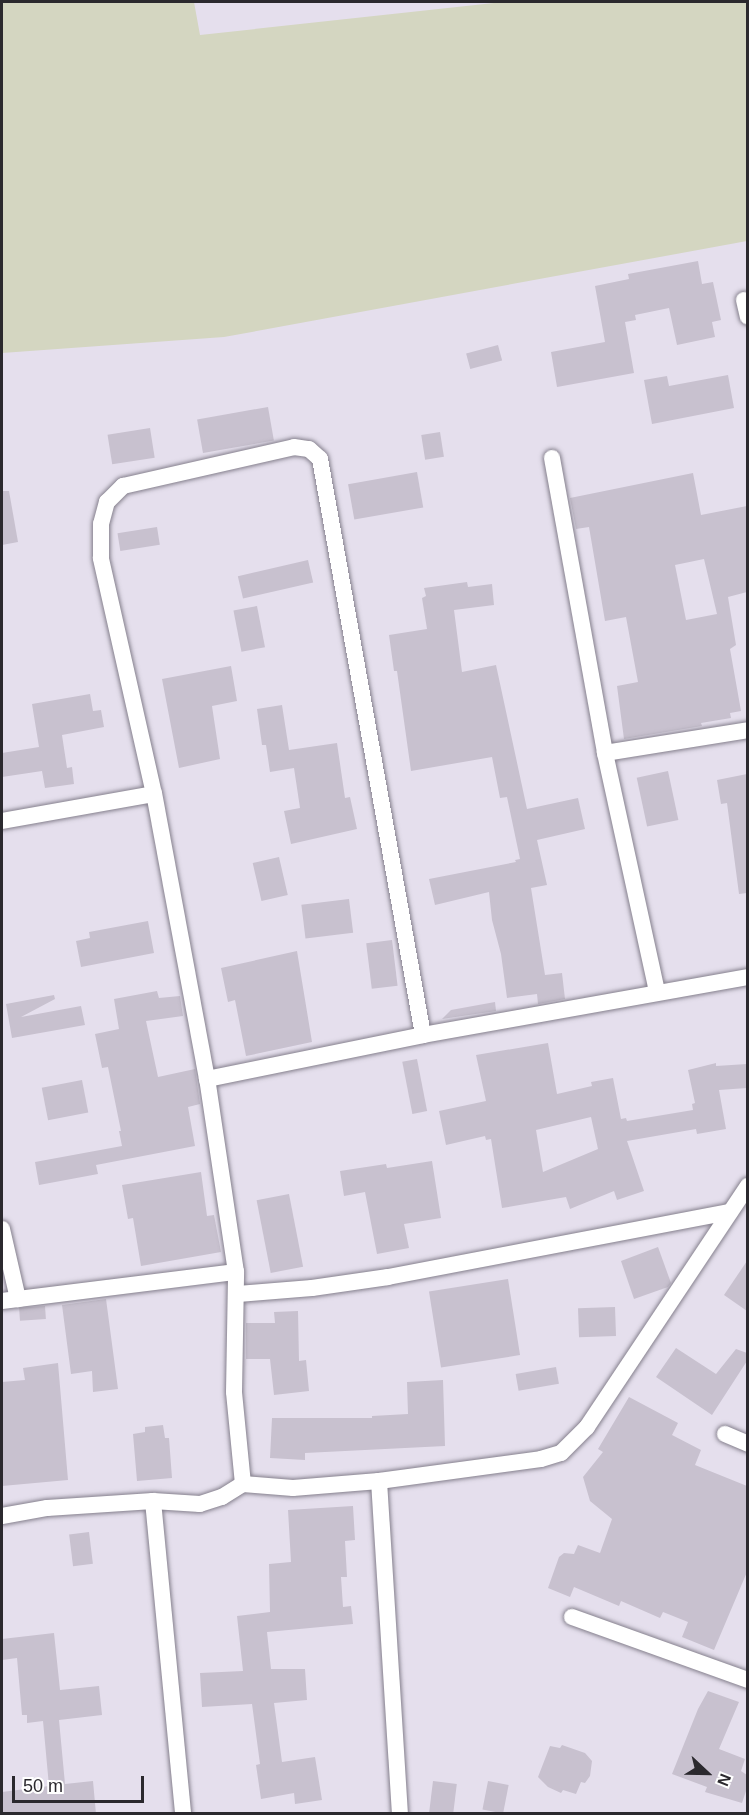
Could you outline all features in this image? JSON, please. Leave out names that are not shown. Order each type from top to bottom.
[{"type":"street","points":[[744,300],[747,317]]},
{"type":"street","points":[[243,1484],[234,1392],[238,1294],[207,1079],[154,794],[101,558],[101,524],[106,502],[123,486],[294,447],[309,449],[320,459],[423,1035]]},
{"type":"street","points":[[552,458],[605,753],[657,991]]},
{"type":"street","points":[[605,753],[747,730]]},
{"type":"street","points":[[2,821],[154,794]]},
{"type":"street","points":[[207,1079],[423,1035],[657,991],[747,977]]},
{"type":"street","points":[[2,1516],[47,1508],[153,1501],[200,1504],[222,1497],[243,1484],[293,1488],[379,1481],[541,1459],[561,1453],[587,1427],[747,1186]]},
{"type":"street","points":[[238,1294],[312,1288],[388,1277],[730,1212]]},
{"type":"street","points":[[2,1229],[10,1300],[236,1272]]},
{"type":"street","points":[[725,1434],[747,1444]]},
{"type":"street","points":[[379,1481],[400,1814]]},
{"type":"street","points":[[153,1501],[183,1814]]},
{"type":"street","points":[[573,1617],[747,1680]]},
{"type":"green space","points":[[2,2],[194,2],[200,35],[503,2],[747,2],[747,241],[224,337],[2,353]]},
{"type":"building","points":[[698,261],[702,284],[713,282],[721,320],[712,322],[715,337],[677,345],[669,308],[635,315],[636,320],[625,322],[634,373],[557,387],[551,352],[605,342],[595,286],[629,279],[628,274]]},
{"type":"building","points":[[498,345],[502,360],[470,369],[466,354]]},
{"type":"building","points":[[728,375],[734,408],[652,424],[644,380],[667,376],[669,386]]},
{"type":"building","points":[[268,407],[274,440],[203,453],[197,420]]},
{"type":"building","points":[[150,428],[155,458],[112,464],[108,435]]},
{"type":"building","points":[[440,432],[444,457],[425,460],[421,435]]},
{"type":"building","points":[[417,472],[423,507],[354,520],[348,484]]},
{"type":"building","points":[[693,473],[701,515],[747,506],[747,592],[728,597],[736,645],[730,649],[741,711],[730,713],[731,718],[701,723],[702,726],[624,739],[617,686],[638,682],[626,617],[605,621],[589,527],[576,529],[570,498]],"holes":[[[704,559],[717,614],[686,620],[675,565]]]},
{"type":"building","points":[[2,491],[9,491],[18,542],[2,545]]},
{"type":"building","points":[[157,527],[160,545],[120,551],[117,533]]},
{"type":"building","points":[[308,560],[313,582],[243,599],[238,576]]},
{"type":"building","points":[[467,582],[468,587],[492,584],[494,605],[454,610],[462,672],[496,665],[527,809],[578,798],[585,829],[537,840],[547,885],[531,888],[545,975],[562,973],[565,999],[538,1004],[537,994],[507,998],[489,892],[435,905],[429,879],[516,862],[515,860],[520,859],[507,797],[500,798],[492,757],[411,771],[397,671],[394,671],[389,635],[427,629],[422,598],[426,596],[424,588]]},
{"type":"building","points":[[257,606],[265,647],[241,652],[233,611]]},
{"type":"building","points":[[231,666],[237,701],[212,706],[220,759],[179,768],[162,679]]},
{"type":"building","points":[[90,694],[93,711],[101,710],[104,727],[62,735],[67,768],[72,767],[74,784],[45,788],[42,771],[2,777],[2,753],[39,747],[32,704]]},
{"type":"building","points":[[282,705],[289,750],[337,743],[345,798],[350,797],[357,829],[291,844],[284,811],[300,808],[294,768],[270,772],[266,745],[262,745],[257,709]]},
{"type":"building","points":[[668,771],[678,820],[647,827],[637,778]]},
{"type":"building","points":[[747,774],[747,893],[739,894],[727,803],[721,804],[717,780]]},
{"type":"building","points":[[279,857],[288,895],[261,901],[253,863]]},
{"type":"building","points":[[349,899],[353,933],[306,939],[301,905]]},
{"type":"building","points":[[148,921],[154,953],[81,967],[76,941],[90,938],[89,932]]},
{"type":"building","points":[[392,940],[398,986],[372,989],[366,943]]},
{"type":"building","points":[[297,951],[312,1042],[246,1056],[235,1000],[228,1002],[221,968]]},
{"type":"building","points":[[157,991],[159,998],[180,996],[183,1016],[146,1021],[158,1077],[195,1069],[200,1104],[188,1107],[195,1146],[96,1165],[98,1174],[39,1185],[35,1162],[122,1146],[108,1067],[102,1068],[95,1034],[119,1029],[114,999]]},
{"type":"building","points":[[54,995],[55,999],[21,1017],[81,1006],[85,1025],[12,1038],[6,1004]]},
{"type":"building","points":[[495,1002],[496,1011],[442,1019],[451,1010]]},
{"type":"building","points":[[548,1043],[557,1094],[592,1086],[591,1082],[613,1078],[621,1119],[626,1118],[627,1121],[693,1110],[692,1104],[695,1103],[688,1070],[716,1063],[716,1066],[747,1064],[747,1088],[719,1090],[726,1129],[697,1134],[696,1129],[627,1141],[644,1191],[617,1200],[614,1191],[570,1209],[566,1197],[502,1208],[491,1139],[486,1140],[485,1136],[446,1145],[439,1111],[486,1101],[476,1055]],"holes":[[[591,1117],[598,1149],[543,1172],[536,1130]]]},
{"type":"building","points":[[417,1059],[427,1111],[412,1114],[402,1062]]},
{"type":"building","points":[[82,1080],[88,1112],[48,1120],[42,1088]]},
{"type":"building","points":[[432,1161],[441,1218],[404,1224],[409,1248],[377,1254],[365,1192],[344,1196],[340,1171],[386,1164],[387,1168]]},
{"type":"building","points":[[201,1172],[207,1216],[214,1215],[221,1252],[141,1266],[133,1218],[128,1219],[122,1185]]},
{"type":"building","points":[[289,1194],[303,1267],[271,1273],[257,1200]]},
{"type":"building","points":[[658,1247],[671,1283],[668,1287],[634,1299],[621,1261]]},
{"type":"building","points":[[747,1261],[747,1311],[724,1295]]},
{"type":"building","points":[[508,1279],[520,1355],[441,1368],[429,1292]]},
{"type":"building","points":[[106,1299],[118,1389],[93,1392],[92,1371],[71,1374],[62,1305]]},
{"type":"building","points":[[45,1306],[46,1319],[20,1321],[19,1308]]},
{"type":"building","points":[[615,1307],[616,1336],[579,1337],[578,1308]]},
{"type":"building","points":[[298,1311],[299,1361],[306,1360],[309,1391],[274,1395],[270,1359],[246,1359],[246,1323],[275,1323],[274,1312]]},
{"type":"building","points":[[676,1348],[716,1374],[736,1349],[747,1353],[747,1361],[712,1415],[656,1377]]},
{"type":"building","points":[[58,1363],[68,1480],[2,1486],[2,1382],[25,1380],[23,1368]]},
{"type":"building","points":[[556,1367],[559,1384],[519,1391],[516,1374]]},
{"type":"building","points":[[443,1380],[445,1446],[305,1453],[305,1460],[270,1458],[272,1418],[372,1418],[372,1416],[408,1414],[407,1382]]},
{"type":"building","points":[[629,1397],[678,1423],[672,1435],[701,1450],[695,1465],[747,1486],[747,1572],[714,1650],[682,1637],[688,1622],[663,1612],[660,1618],[621,1601],[619,1606],[574,1587],[570,1597],[548,1588],[559,1557],[564,1553],[574,1554],[578,1545],[600,1553],[612,1519],[590,1501],[583,1477],[603,1452],[598,1449]]},
{"type":"building","points":[[163,1425],[165,1438],[169,1438],[172,1478],[137,1481],[133,1434],[145,1432],[145,1427]]},
{"type":"building","points":[[353,1506],[355,1540],[345,1541],[347,1577],[341,1577],[343,1607],[351,1606],[353,1624],[267,1632],[271,1669],[305,1669],[307,1700],[274,1703],[282,1762],[315,1757],[322,1800],[295,1804],[294,1793],[261,1799],[256,1765],[260,1764],[252,1704],[202,1707],[200,1673],[243,1671],[237,1616],[270,1612],[269,1564],[291,1562],[288,1510]]},
{"type":"building","points":[[89,1532],[93,1564],[73,1566],[69,1534]]},
{"type":"building","points":[[54,1633],[60,1690],[99,1686],[102,1715],[59,1720],[65,1784],[93,1781],[96,1814],[2,1814],[2,1792],[49,1786],[43,1721],[27,1723],[27,1715],[22,1715],[17,1658],[2,1660],[2,1639]]},
{"type":"building","points":[[708,1691],[739,1702],[719,1749],[745,1759],[741,1771],[747,1775],[747,1788],[742,1803],[705,1792],[707,1787],[672,1774],[698,1709]]},
{"type":"building","points":[[562,1745],[585,1753],[592,1761],[590,1776],[585,1783],[581,1782],[576,1794],[563,1790],[561,1793],[548,1787],[538,1777],[550,1746],[560,1748]]},
{"type":"building","points":[[433,1781],[457,1784],[453,1814],[429,1814]]},
{"type":"building","points":[[488,1781],[509,1785],[503,1813],[482,1809]]}]
